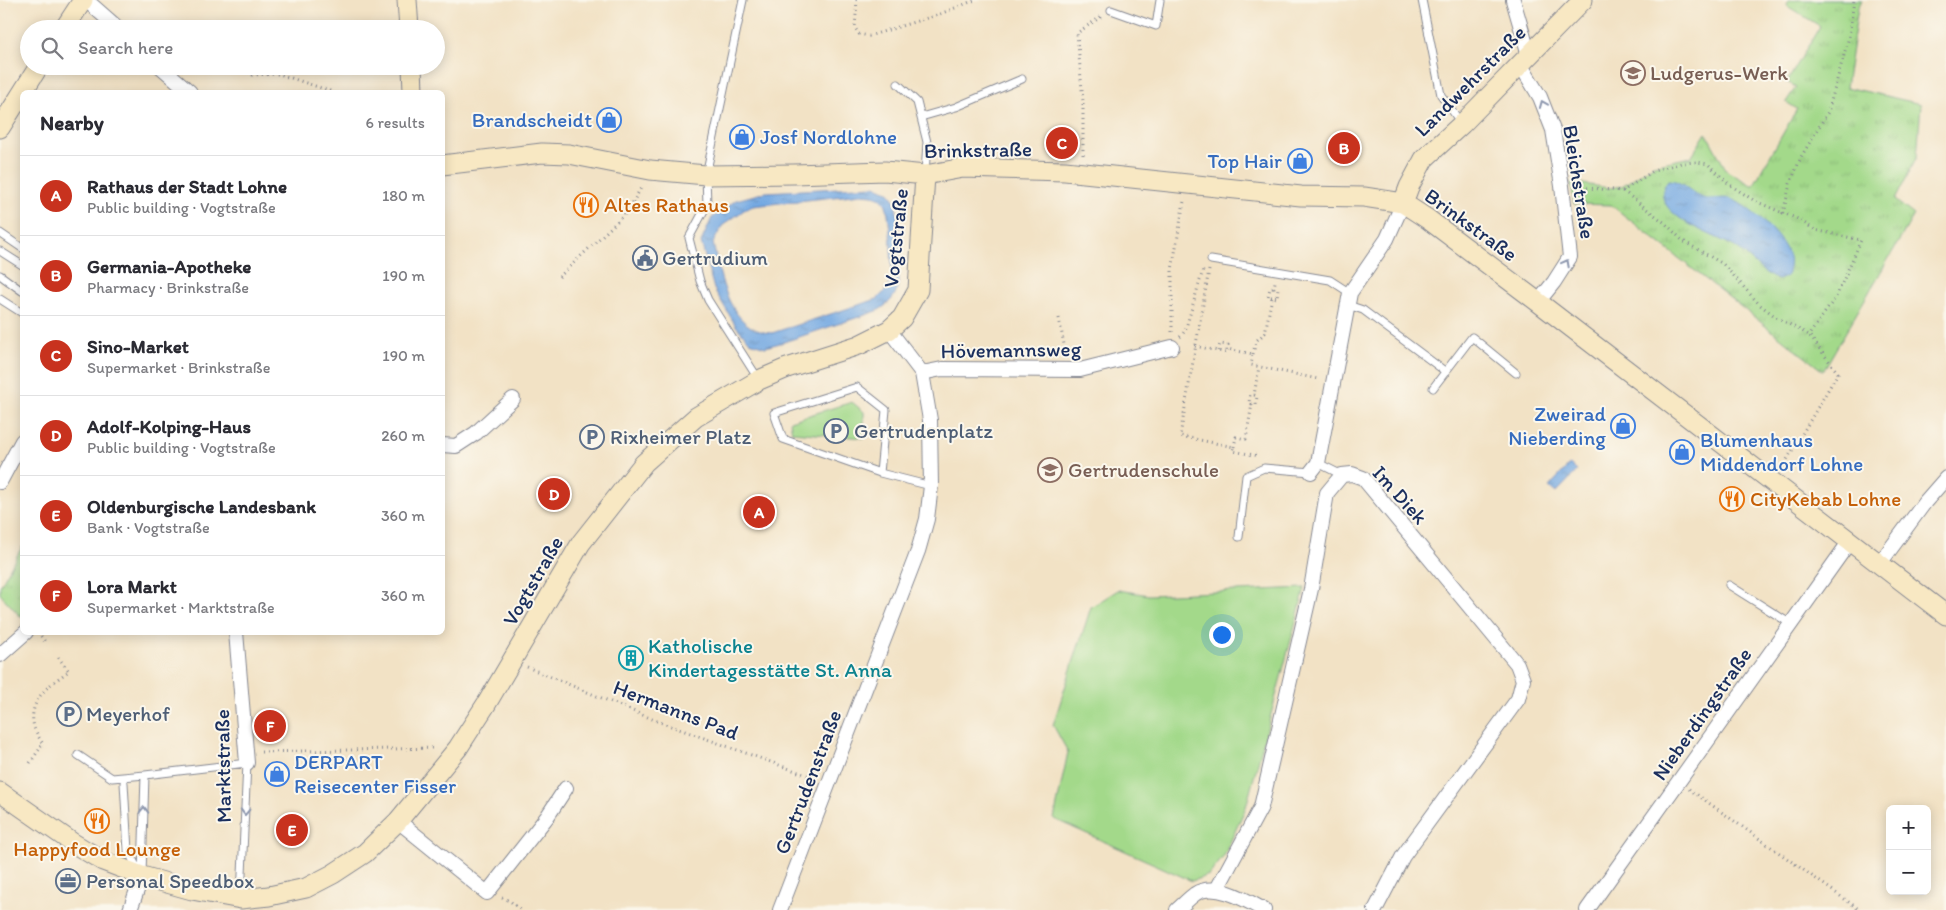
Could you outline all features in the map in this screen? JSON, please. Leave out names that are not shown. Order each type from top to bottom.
[{"type":"street","points":[[70,20],[84,0],[107,20]]},
{"type":"street","points":[[407,0],[408,20]]},
{"type":"street","name":"Bleichstraße","points":[[1513,0],[1524,59],[1553,130],[1570,257],[1538,302]]},
{"type":"street","name":"Landwehrstraße","points":[[1403,203],[1424,159],[1462,124],[1583,0]]},
{"type":"street","points":[[24,90],[33,75]]},
{"type":"street","points":[[170,75],[188,90]]},
{"type":"street","points":[[412,75],[413,90]]},
{"type":"street","points":[[0,128],[20,96]]},
{"type":"street","name":"Brinkstraße","points":[[445,165],[542,153],[568,154],[650,170],[706,175],[885,171],[924,175],[963,168],[1082,173],[1302,196],[1364,197],[1403,203],[1429,220],[1538,302],[1946,615]]},
{"type":"street","name":"Vogtstraße","points":[[0,792],[73,843],[103,861],[142,876],[244,904],[306,888],[333,874],[365,853],[398,822],[458,748],[512,661],[580,543],[644,463],[696,417],[759,380],[787,368],[859,345],[889,330],[902,318],[918,290],[924,175]]},
{"type":"street","points":[[1314,467],[1349,299],[1387,239],[1403,203]]},
{"type":"street","name":"Gertrudenstraße","points":[[780,910],[918,550],[927,519],[931,486],[930,420],[922,373],[889,330]]},
{"type":"street","name":"Hövemannsweg","points":[[922,373],[942,369],[1069,370],[1095,367],[1172,347]]},
{"type":"street","points":[[445,444],[456,446],[476,433],[513,399]]},
{"type":"street","points":[[0,482],[20,446]]},
{"type":"street","name":"Im Diek","points":[[1217,889],[1261,807],[1311,589],[1327,493],[1342,475],[1352,474],[1363,478],[1517,664],[1523,680],[1518,699],[1404,856],[1375,910]]},
{"type":"street","points":[[1880,564],[1925,502],[1946,478]]},
{"type":"street","name":"Nieberdingstraße","points":[[1587,910],[1850,541]]},
{"type":"street","points":[[0,655],[23,635]]},
{"type":"street","name":"Marktstraße","points":[[236,635],[246,758]]},
{"type":"street","points":[[398,822],[487,893],[547,817],[566,788]]},
{"type":"street","points":[[130,910],[142,876]]},
{"type":"street","points":[[1177,910],[1196,893],[1217,889],[1240,896],[1264,910]]},
{"type":"lane","points":[[743,0],[706,175],[707,205],[689,238],[700,281],[708,300],[759,380]]},
{"type":"lane","points":[[1111,10],[1156,26],[1160,0]]},
{"type":"lane","points":[[1422,0],[1441,95],[1462,124]]},
{"type":"lane","points":[[921,117],[956,107],[1022,79]]},
{"type":"lane","points":[[898,84],[918,102],[927,142],[924,175]]},
{"type":"lane","points":[[0,233],[20,247]]},
{"type":"lane","points":[[0,251],[20,264]]},
{"type":"lane","points":[[1211,260],[1330,280],[1349,299],[1446,372]]},
{"type":"lane","points":[[0,275],[20,290]]},
{"type":"lane","points":[[0,299],[20,312]]},
{"type":"lane","points":[[1433,388],[1472,337],[1516,373]]},
{"type":"lane","points":[[880,473],[886,410],[856,387],[774,413],[783,439],[880,473],[931,486]]},
{"type":"lane","points":[[1239,537],[1246,476],[1264,468],[1314,467],[1342,475]]},
{"type":"lane","points":[[1729,585],[1791,624]]},
{"type":"lane","points":[[78,756],[112,778],[145,775],[246,758]]},
{"type":"lane","name":"Marktstraße","points":[[244,904],[246,758]]},
{"type":"lane","points":[[142,876],[145,775]]},
{"type":"lane","points":[[124,783],[128,851],[142,876]]},
{"type":"path","points":[[857,0],[855,28],[859,34],[868,36],[940,14],[976,0]]},
{"type":"path","points":[[1783,213],[1790,184],[1801,157],[1828,112],[1849,37],[1854,0]]},
{"type":"path","points":[[1082,173],[1083,101],[1076,33],[1111,10]]},
{"type":"path","points":[[283,75],[327,90]]},
{"type":"path","points":[[1623,191],[1653,171],[1681,163],[1697,162],[1708,164],[1730,185],[1755,201],[1798,219],[1815,230],[1861,240],[1836,298],[1809,335]]},
{"type":"path","points":[[559,278],[628,211],[650,170]]},
{"type":"path","points":[[1172,347],[1172,270],[1187,184]]},
{"type":"path","points":[[1562,186],[1623,191],[1665,223],[1683,241],[1723,264],[1759,304],[1776,317],[1809,335],[1838,373],[1773,483]]},
{"type":"path","points":[[1172,347],[1185,331],[1205,262],[1211,260],[1180,436],[1234,447]]},
{"type":"path","points":[[1277,271],[1274,288],[1270,288],[1268,297],[1272,297],[1266,332],[1256,341],[1251,365],[1333,382]]},
{"type":"path","points":[[1059,318],[1069,370]]},
{"type":"path","points":[[1195,346],[1227,353],[1228,345],[1220,344],[1218,351]]},
{"type":"path","points":[[1227,349],[1253,354]]},
{"type":"path","points":[[1259,367],[1254,395],[1250,395],[1249,403],[1252,404],[1246,439],[1236,437],[1233,451],[1259,456],[1280,457],[1280,468]]},
{"type":"path","points":[[30,763],[43,744],[34,727],[33,710],[40,695],[53,682],[69,671],[58,657]]},
{"type":"path","name":"Hermanns Pad","points":[[512,661],[657,721],[830,783]]},
{"type":"path","points":[[246,758],[458,748]]},
{"type":"path","points":[[1678,782],[1860,910]]},
{"type":"path","points":[[487,893],[510,901],[521,910]]},
{"type":"green space","points":[[1788,0],[1862,0],[1858,8],[1846,87],[1921,104],[1917,157],[1895,200],[1914,215],[1823,371],[1611,205],[1574,204],[1571,182],[1609,188],[1622,186],[1653,165],[1691,157],[1706,133],[1727,171],[1753,186],[1797,109],[1786,102],[1796,87],[1787,82],[1820,26],[1787,6]]},
{"type":"green space","points":[[852,402],[864,412],[864,438],[792,432],[790,421]]},
{"type":"green space","points":[[20,551],[20,616],[0,594],[0,586]]},
{"type":"green space","points":[[1305,588],[1246,807],[1224,856],[1209,875],[1192,881],[1054,819],[1068,752],[1053,725],[1091,607],[1118,590],[1149,595]]},
{"type":"water","points":[[1668,180],[1681,184],[1696,195],[1704,198],[1731,199],[1755,214],[1772,230],[1785,247],[1789,259],[1787,276],[1778,280],[1772,277],[1735,247],[1684,221],[1665,203],[1663,192]]},
{"type":"water","points":[[874,186],[882,188],[889,193],[893,197],[895,204],[899,242],[898,282],[896,293],[892,299],[877,311],[784,342],[765,347],[750,342],[736,326],[714,289],[701,242],[712,218],[736,200],[766,192]],"holes":[[[861,194],[880,198],[887,208],[891,241],[892,275],[890,283],[882,295],[877,299],[772,333],[757,330],[746,323],[736,313],[729,300],[719,271],[713,243],[722,226],[744,210],[753,206]]]},
{"type":"water","points":[[1570,464],[1577,471],[1556,493],[1549,487]]},
{"type":"place","name":"Ludgerus-Werk","points":[[1633,73]]},
{"type":"place","name":"Brandscheidt","points":[[609,120]]},
{"type":"place","name":"Josf Nordlohne","points":[[742,137]]},
{"type":"place","name":"Sino-Market","points":[[1062,143]]},
{"type":"place","name":"Germania-Apotheke","points":[[1344,148]]},
{"type":"place","name":"Top Hair","points":[[1300,161]]},
{"type":"place","name":"Altes Rathaus","points":[[586,205]]},
{"type":"place","name":"Gertrudium","points":[[645,258]]},
{"type":"place","name":"Zweirad Nieberding","points":[[1623,426]]},
{"type":"place","name":"Gertrudenplatz","points":[[836,431]]},
{"type":"place","name":"Rixheimer Platz","points":[[592,437]]},
{"type":"place","name":"Blumenhaus Middendorf Lohne","points":[[1682,452]]},
{"type":"place","name":"Gertrudenschule","points":[[1050,470]]},
{"type":"place","name":"Adolf-Kolping-Haus","points":[[554,494]]},
{"type":"place","name":"CityKebab Lohne","points":[[1732,499]]},
{"type":"place","name":"Rathaus der Stadt Lohne","points":[[759,512]]},
{"type":"place","name":"Katholische Kindertagesstätte St. Anna","points":[[631,658]]},
{"type":"place","name":"Meyerhof","points":[[69,714]]},
{"type":"place","name":"Lora Markt","points":[[270,726]]},
{"type":"place","name":"DERPART Reisecenter Fisser","points":[[277,774]]},
{"type":"place","name":"Happyfood Lounge","points":[[97,821]]},
{"type":"place","name":"Oldenburgische Landesbank","points":[[292,830]]},
{"type":"place","name":"Personal Speedbox","points":[[68,881]]}]
